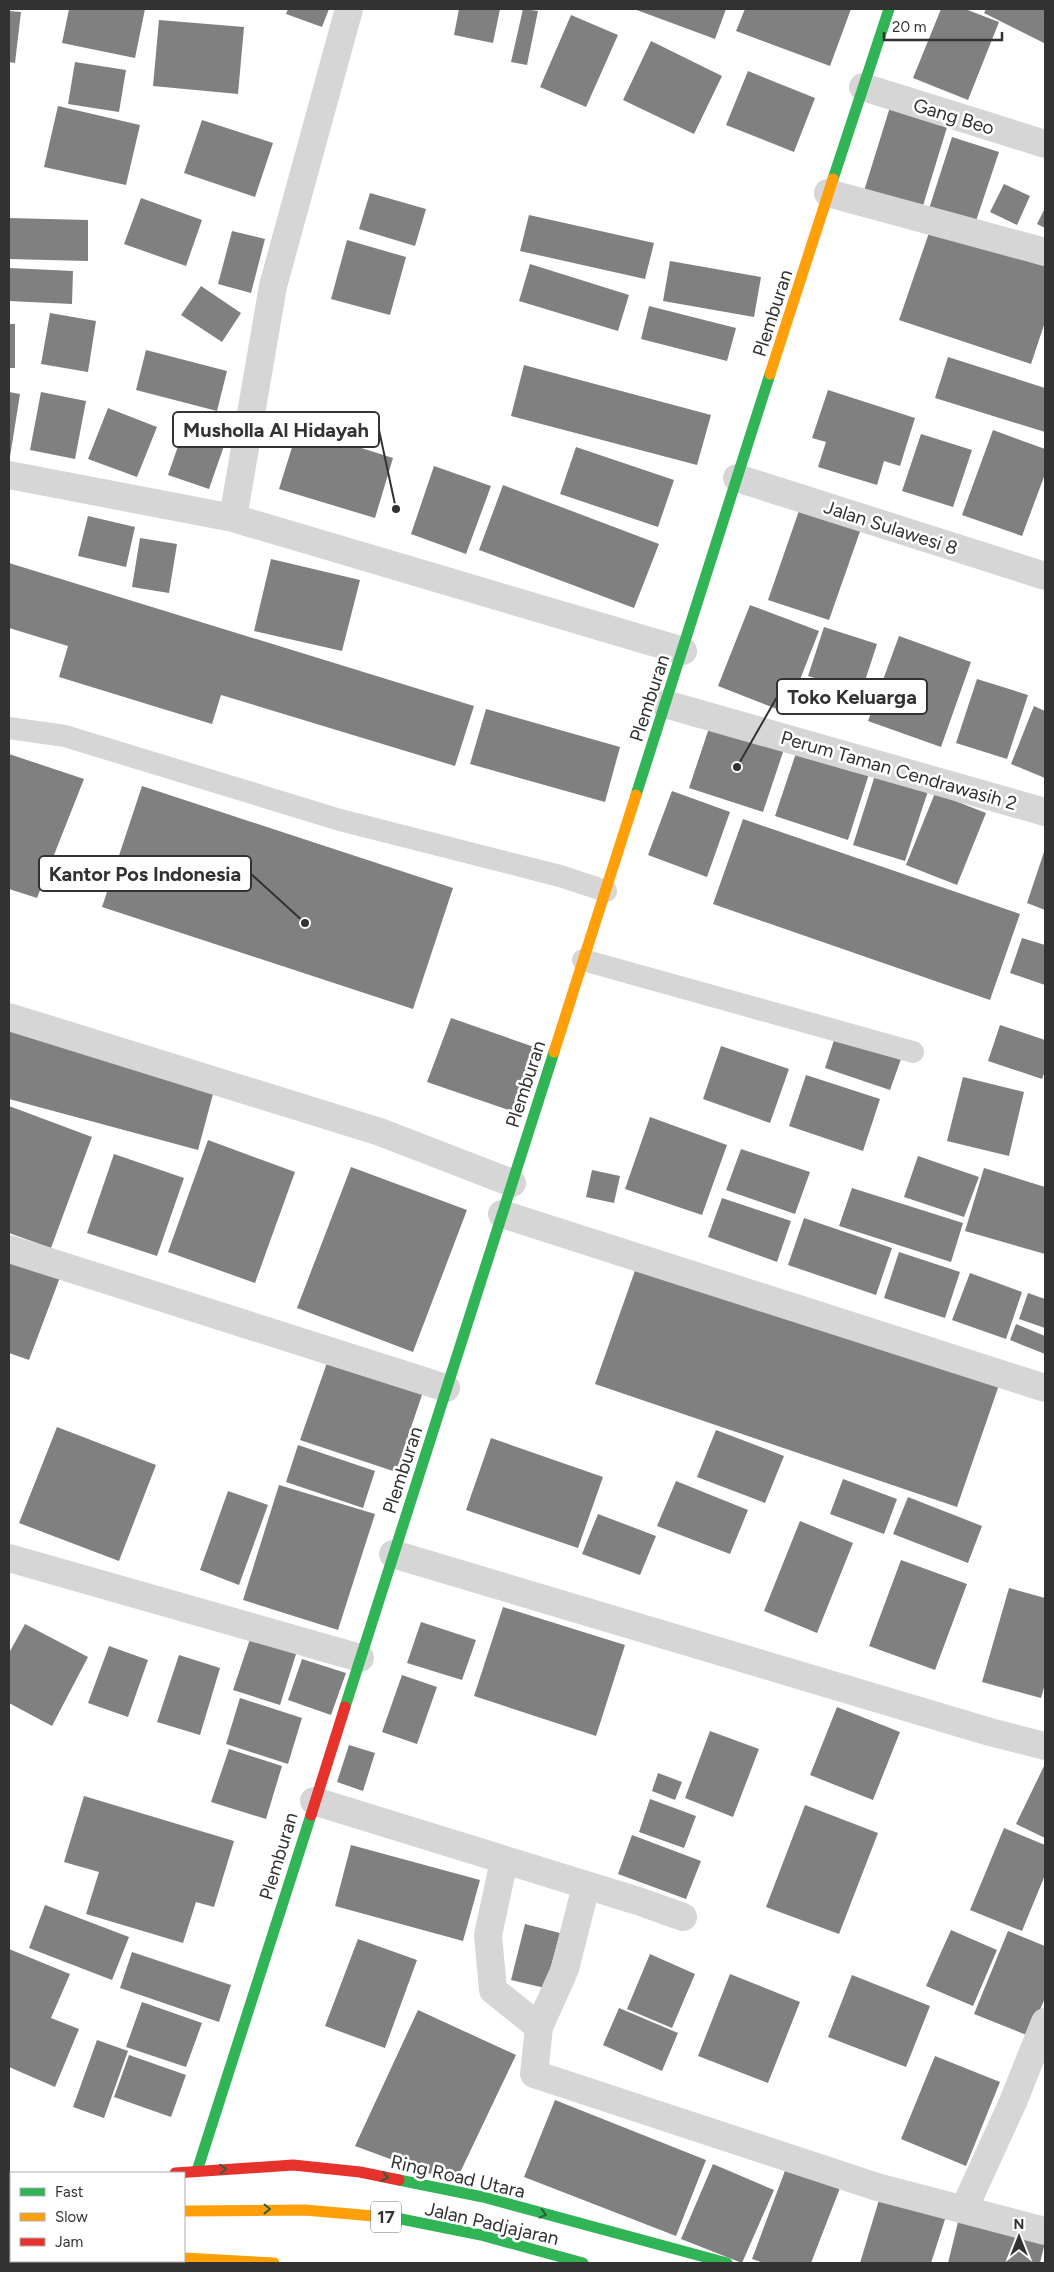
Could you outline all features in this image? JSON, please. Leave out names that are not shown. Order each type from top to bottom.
[{"type":"main road","name":"Plemburan","points":[[197,2171],[828,193],[889,9]]},
{"type":"main road","name":"Ring Road Utara","points":[[185,2172],[293,2165],[360,2172],[483,2197],[727,2263]]},
{"type":"main road","name":"Jalan Padjajaran","points":[[185,2211],[270,2208],[376,2216],[454,2230],[583,2263]]},
{"type":"main road","points":[[185,2258],[274,2263]]},
{"type":"main road","points":[[55,2263],[72,2262]]},
{"type":"street","points":[[233,518],[273,286],[349,9]]},
{"type":"street","name":"Gang Beo","points":[[863,87],[1045,144]]},
{"type":"street","points":[[828,193],[1045,252]]},
{"type":"street","points":[[9,475],[233,518],[683,651]]},
{"type":"street","name":"Jalan Sulawesi 8","points":[[738,478],[1045,576]]},
{"type":"street","name":"Perum Taman Cendrawasih 2","points":[[665,704],[1045,812]]},
{"type":"street","points":[[9,1017],[380,1132],[512,1183]]},
{"type":"street","points":[[502,1214],[1045,1388]]},
{"type":"street","points":[[9,1248],[446,1388]]},
{"type":"street","points":[[393,1554],[981,1729],[1045,1746]]},
{"type":"street","points":[[9,1558],[360,1658]]},
{"type":"street","points":[[314,1800],[683,1917]]},
{"type":"street","points":[[504,1861],[488,1935],[493,1990],[539,2027]]},
{"type":"street","points":[[586,1886],[565,1969],[539,2027],[534,2074],[877,2187],[1045,2231]]},
{"type":"street","points":[[964,2209],[1013,2102],[1045,2022]]},
{"type":"lane","points":[[9,728],[65,736],[340,820],[560,876],[606,891]]},
{"type":"lane","points":[[583,960],[914,1052]]},
{"type":"building","points":[[69,9],[145,9],[135,58],[62,43]]},
{"type":"building","points":[[288,9],[329,9],[322,27],[286,14]]},
{"type":"building","points":[[459,9],[500,9],[493,43],[454,35]]},
{"type":"building","points":[[523,9],[538,11],[527,65],[511,62]]},
{"type":"building","points":[[634,9],[726,9],[715,39]]},
{"type":"building","points":[[745,9],[851,9],[830,66],[736,31]]},
{"type":"building","points":[[941,9],[965,9],[999,22],[968,100],[913,78]]},
{"type":"building","points":[[986,9],[1045,9],[1044,43],[984,13]]},
{"type":"building","points":[[9,11],[21,12],[15,63],[9,62]]},
{"type":"building","points":[[571,15],[618,35],[586,107],[540,87]]},
{"type":"building","points":[[159,20],[244,27],[238,94],[153,86]]},
{"type":"building","points":[[651,41],[722,76],[694,134],[623,100]]},
{"type":"building","points":[[75,62],[126,70],[119,112],[68,104]]},
{"type":"building","points":[[748,71],[815,98],[794,152],[726,125]]},
{"type":"building","points":[[58,106],[140,125],[126,185],[44,167]]},
{"type":"building","points":[[890,107],[948,124],[922,209],[864,191]]},
{"type":"building","points":[[202,120],[273,143],[255,197],[184,173]]},
{"type":"building","points":[[952,137],[999,152],[974,227],[928,212]]},
{"type":"building","points":[[1004,184],[1030,196],[1017,225],[990,212]]},
{"type":"building","points":[[370,193],[426,209],[415,246],[359,229]]},
{"type":"building","points":[[141,198],[202,220],[186,266],[124,244]]},
{"type":"building","points":[[1045,208],[1045,228],[1037,224]]},
{"type":"building","points":[[529,215],[654,243],[645,279],[520,251]]},
{"type":"building","points":[[9,218],[88,220],[88,261],[9,259]]},
{"type":"building","points":[[931,227],[1045,266],[1045,322],[1031,364],[899,320]]},
{"type":"building","points":[[232,231],[265,239],[251,293],[218,284]]},
{"type":"building","points":[[347,240],[406,257],[390,315],[331,299]]},
{"type":"building","points":[[670,261],[761,277],[754,317],[663,301]]},
{"type":"building","points":[[530,264],[629,295],[618,331],[519,301]]},
{"type":"building","points":[[9,268],[73,271],[72,304],[9,301]]},
{"type":"building","points":[[201,286],[241,313],[222,342],[181,315]]},
{"type":"building","points":[[649,306],[736,328],[727,361],[641,339]]},
{"type":"building","points":[[50,313],[96,321],[88,372],[41,364]]},
{"type":"building","points":[[9,324],[15,324],[15,368],[9,368]]},
{"type":"building","points":[[146,350],[227,371],[217,411],[136,390]]},
{"type":"building","points":[[948,357],[1045,388],[1045,432],[935,398]]},
{"type":"building","points":[[524,365],[711,415],[697,465],[511,416]]},
{"type":"building","points":[[828,390],[915,418],[900,466],[884,461],[877,485],[818,467],[826,442],[812,438]]},
{"type":"building","points":[[9,392],[20,394],[10,457],[9,457]]},
{"type":"building","points":[[41,392],[86,401],[75,459],[30,450]]},
{"type":"building","points":[[108,408],[157,427],[137,477],[88,459]]},
{"type":"building","points":[[185,426],[226,440],[209,489],[168,475]]},
{"type":"building","points":[[298,428],[393,458],[375,518],[279,489]]},
{"type":"building","points":[[993,430],[1045,449],[1045,474],[1022,536],[962,515]]},
{"type":"building","points":[[921,434],[972,450],[953,507],[902,491]]},
{"type":"building","points":[[576,447],[674,480],[658,527],[560,494]]},
{"type":"building","points":[[434,466],[491,486],[466,554],[411,534]]},
{"type":"building","points":[[503,485],[659,544],[634,608],[479,550]]},
{"type":"building","points":[[802,502],[863,523],[829,620],[768,600]]},
{"type":"building","points":[[88,516],[135,527],[126,567],[78,556]]},
{"type":"building","points":[[140,538],[177,544],[169,593],[132,587]]},
{"type":"building","points":[[271,559],[360,580],[342,651],[254,631]]},
{"type":"building","points":[[9,563],[474,706],[455,766],[221,695],[212,724],[59,677],[68,646],[9,628]]},
{"type":"building","points":[[750,605],[819,631],[787,713],[718,686]]},
{"type":"building","points":[[824,627],[877,644],[861,693],[808,676]]},
{"type":"building","points":[[899,636],[971,662],[941,747],[868,721]]},
{"type":"building","points":[[977,679],[1028,695],[1007,759],[956,743]]},
{"type":"building","points":[[1034,706],[1045,711],[1045,778],[1011,764]]},
{"type":"building","points":[[486,709],[620,747],[605,802],[470,764]]},
{"type":"building","points":[[711,722],[785,746],[763,812],[689,788]]},
{"type":"building","points":[[797,750],[869,774],[848,840],[775,816]]},
{"type":"building","points":[[9,754],[84,779],[37,898],[9,889]]},
{"type":"building","points":[[876,772],[929,788],[905,861],[853,845]]},
{"type":"building","points":[[142,786],[453,888],[413,1009],[102,907]]},
{"type":"building","points":[[672,791],[730,812],[707,877],[648,855]]},
{"type":"building","points":[[935,793],[986,813],[957,885],[906,865]]},
{"type":"building","points":[[743,819],[1020,914],[990,1000],[713,904]]},
{"type":"building","points":[[1045,849],[1045,910],[1027,903]]},
{"type":"building","points":[[1022,938],[1045,945],[1045,985],[1010,973]]},
{"type":"building","points":[[451,1018],[537,1048],[514,1112],[427,1082]]},
{"type":"building","points":[[1000,1025],[1045,1040],[1045,1071],[1042,1079],[988,1061]]},
{"type":"building","points":[[9,1027],[216,1083],[198,1150],[9,1099]]},
{"type":"building","points":[[835,1037],[901,1059],[890,1090],[825,1068]]},
{"type":"building","points":[[721,1046],[789,1069],[770,1123],[703,1099]]},
{"type":"building","points":[[806,1075],[880,1099],[863,1151],[789,1126]]},
{"type":"building","points":[[963,1077],[1024,1092],[1009,1156],[947,1141]]},
{"type":"building","points":[[9,1106],[92,1137],[51,1248],[9,1233]]},
{"type":"building","points":[[650,1117],[727,1145],[702,1215],[625,1189]]},
{"type":"building","points":[[208,1140],[295,1172],[255,1283],[168,1252]]},
{"type":"building","points":[[741,1149],[810,1172],[795,1214],[726,1190]]},
{"type":"building","points":[[114,1154],[184,1178],[157,1256],[87,1233]]},
{"type":"building","points":[[918,1156],[979,1177],[964,1217],[904,1197]]},
{"type":"building","points":[[351,1167],[467,1210],[413,1352],[297,1308]]},
{"type":"building","points":[[984,1168],[1045,1187],[1045,1254],[965,1231]]},
{"type":"building","points":[[592,1170],[620,1176],[614,1203],[586,1197]]},
{"type":"building","points":[[852,1188],[963,1223],[951,1262],[839,1226]]},
{"type":"building","points":[[722,1198],[791,1221],[777,1262],[708,1237]]},
{"type":"building","points":[[804,1218],[892,1248],[876,1295],[788,1265]]},
{"type":"building","points":[[9,1252],[62,1272],[29,1360],[9,1353]]},
{"type":"building","points":[[899,1252],[960,1272],[945,1318],[884,1298]]},
{"type":"building","points":[[638,1262],[999,1385],[957,1507],[595,1384]]},
{"type":"building","points":[[970,1273],[1022,1292],[1006,1339],[952,1320]]},
{"type":"building","points":[[1028,1293],[1045,1299],[1045,1328],[1019,1319]]},
{"type":"building","points":[[1016,1324],[1045,1336],[1045,1354],[1010,1340]]},
{"type":"building","points":[[329,1357],[424,1389],[396,1472],[300,1440]]},
{"type":"building","points":[[57,1427],[156,1465],[119,1561],[19,1523]]},
{"type":"building","points":[[716,1430],[784,1456],[765,1503],[697,1477]]},
{"type":"building","points":[[491,1438],[603,1477],[578,1548],[466,1510]]},
{"type":"building","points":[[298,1445],[375,1471],[363,1508],[286,1482]]},
{"type":"building","points":[[843,1479],[897,1499],[884,1534],[830,1514]]},
{"type":"building","points":[[676,1481],[748,1510],[730,1554],[657,1526]]},
{"type":"building","points":[[279,1485],[375,1514],[338,1630],[243,1600]]},
{"type":"building","points":[[228,1491],[268,1505],[239,1585],[200,1570]]},
{"type":"building","points":[[908,1497],[982,1526],[968,1563],[893,1534]]},
{"type":"building","points":[[598,1514],[656,1536],[640,1575],[582,1554]]},
{"type":"building","points":[[800,1521],[853,1543],[817,1633],[764,1611]]},
{"type":"building","points":[[901,1560],[967,1584],[935,1670],[869,1646]]},
{"type":"building","points":[[1009,1588],[1045,1598],[1045,1684],[1041,1698],[982,1682]]},
{"type":"building","points":[[503,1607],[625,1645],[596,1736],[474,1696]]},
{"type":"building","points":[[421,1622],[476,1640],[462,1680],[407,1663]]},
{"type":"building","points":[[25,1624],[88,1657],[52,1726],[9,1703],[9,1653]]},
{"type":"building","points":[[251,1636],[297,1651],[280,1705],[233,1690]]},
{"type":"building","points":[[109,1646],[148,1660],[128,1717],[88,1703]]},
{"type":"building","points":[[179,1655],[220,1668],[200,1735],[157,1722]]},
{"type":"building","points":[[302,1659],[346,1673],[331,1715],[288,1700]]},
{"type":"building","points":[[402,1675],[437,1687],[417,1744],[382,1732]]},
{"type":"building","points":[[240,1698],[302,1718],[288,1764],[226,1744]]},
{"type":"building","points":[[837,1707],[900,1732],[873,1800],[810,1775]]},
{"type":"building","points":[[710,1731],[759,1749],[733,1817],[685,1798]]},
{"type":"building","points":[[349,1745],[375,1753],[363,1791],[337,1782]]},
{"type":"building","points":[[229,1749],[282,1766],[266,1819],[211,1802]]},
{"type":"building","points":[[1045,1767],[1045,1838],[1016,1824]]},
{"type":"building","points":[[658,1773],[682,1782],[675,1800],[652,1791]]},
{"type":"building","points":[[84,1796],[234,1841],[214,1907],[196,1902],[183,1943],[86,1914],[99,1872],[64,1862]]},
{"type":"building","points":[[650,1799],[696,1816],[684,1848],[639,1832]]},
{"type":"building","points":[[805,1805],[878,1833],[839,1934],[766,1907]]},
{"type":"building","points":[[1004,1828],[1045,1845],[1045,1875],[1022,1931],[970,1910]]},
{"type":"building","points":[[632,1835],[701,1861],[686,1899],[618,1874]]},
{"type":"building","points":[[351,1845],[480,1880],[463,1941],[335,1906]]},
{"type":"building","points":[[45,1905],[129,1937],[112,1980],[29,1948]]},
{"type":"building","points":[[525,1924],[560,1933],[545,1988],[511,1980]]},
{"type":"building","points":[[951,1930],[997,1950],[973,2006],[926,1986]]},
{"type":"building","points":[[1008,1931],[1045,1946],[1045,1998],[1029,2036],[974,2014]]},
{"type":"building","points":[[358,1939],[417,1960],[385,2048],[325,2026]]},
{"type":"building","points":[[9,1949],[70,1974],[51,2018],[79,2029],[55,2087],[9,2067]]},
{"type":"building","points":[[132,1952],[231,1985],[219,2022],[120,1988]]},
{"type":"building","points":[[650,1954],[695,1974],[672,2028],[627,2009]]},
{"type":"building","points":[[730,1974],[800,2002],[768,2083],[698,2056]]},
{"type":"building","points":[[852,1975],[930,2006],[906,2067],[828,2037]]},
{"type":"building","points":[[142,2002],[202,2023],[186,2067],[126,2047]]},
{"type":"building","points":[[619,2008],[678,2033],[662,2071],[603,2045]]},
{"type":"building","points":[[418,2010],[516,2055],[455,2183],[355,2146]]},
{"type":"building","points":[[97,2040],[128,2051],[104,2118],[73,2107]]},
{"type":"building","points":[[129,2055],[186,2075],[171,2117],[114,2097]]},
{"type":"building","points":[[935,2056],[1000,2082],[966,2166],[901,2139]]},
{"type":"building","points":[[555,2100],[706,2160],[676,2236],[524,2177]]},
{"type":"building","points":[[713,2164],[774,2190],[742,2263],[681,2239]]},
{"type":"building","points":[[786,2168],[840,2188],[811,2263],[764,2263],[752,2259]]},
{"type":"building","points":[[882,2190],[948,2210],[931,2263],[860,2263]]},
{"type":"building","points":[[960,2214],[1045,2242],[1040,2263],[948,2263]]},
{"type":"traffic: fast","points":[[833,179],[889,9]]},
{"type":"traffic: fast","points":[[636,795],[770,374]]},
{"type":"traffic: fast","points":[[345,1707],[554,1052]]},
{"type":"traffic: fast","points":[[197,2171],[311,1815]]},
{"type":"traffic: fast","points":[[399,2180],[483,2197],[727,2263]]},
{"type":"traffic: fast","points":[[396,2218],[481,2235],[583,2263]]},
{"type":"traffic: fast","points":[[55,2263],[72,2262]]},
{"type":"traffic: slow","points":[[770,374],[833,179]]},
{"type":"traffic: slow","points":[[554,1052],[636,795]]},
{"type":"traffic: slow","points":[[185,2211],[305,2210],[396,2218]]},
{"type":"traffic: slow","points":[[185,2258],[274,2263]]},
{"type":"traffic: jam","points":[[311,1815],[345,1707]]},
{"type":"traffic: jam","points":[[185,2172],[293,2165],[360,2172],[399,2180]]},
{"type":"place","name":"Musholla Al Hidayah","points":[[396,509]]},
{"type":"place","name":"Toko Keluarga","points":[[737,767]]},
{"type":"place","name":"Kantor Pos Indonesia","points":[[305,923]]}]
